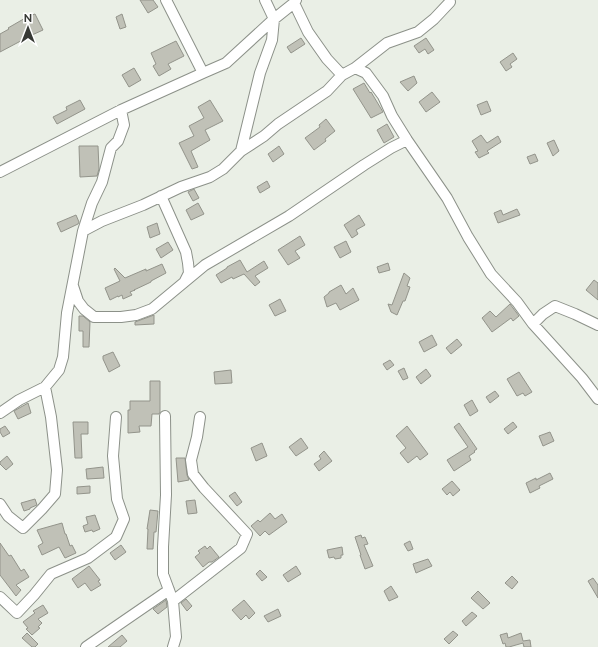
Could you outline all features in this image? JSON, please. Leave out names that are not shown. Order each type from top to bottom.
[{"type":"street","points":[[166,0],[203,73]]},
{"type":"street","points":[[241,152],[260,72],[272,40],[274,19],[266,0]]},
{"type":"street","points":[[83,231],[181,187],[210,177],[223,169],[241,152],[278,124],[327,92],[342,75],[355,68],[387,43],[418,32],[434,19],[451,1]]},
{"type":"street","points":[[0,172],[121,110],[226,64],[274,19],[295,2],[308,32],[327,59],[342,75]]},
{"type":"street","points":[[355,68],[366,73],[383,96],[392,116],[447,198],[468,237],[491,274],[517,302],[533,324],[582,378],[598,399]]},
{"type":"street","points":[[0,413],[19,400],[45,387],[59,370],[63,357],[67,313],[83,231],[92,203],[102,182],[111,148],[118,141],[124,125],[121,110]]},
{"type":"street","points":[[73,286],[78,301],[84,309],[94,316],[121,317],[136,315],[152,309],[205,265],[289,216],[364,165],[407,140]]},
{"type":"street","points":[[161,196],[186,252],[189,273],[185,281]]},
{"type":"street","points":[[533,324],[543,314],[555,306],[598,325]]},
{"type":"street","points":[[0,504],[8,516],[23,528],[55,494],[57,470],[51,417],[45,387]]},
{"type":"street","points":[[165,416],[166,495],[163,574],[173,601],[176,637],[173,647]]},
{"type":"street","points":[[0,597],[17,613],[51,574],[88,558],[116,537],[124,519],[116,491],[114,456],[116,417]]},
{"type":"street","points":[[173,601],[241,548],[247,534],[193,474],[191,460],[200,417]]},
{"type":"street","points":[[86,647],[169,590]]},
{"type":"building","points":[[140,0],[153,0],[158,7],[148,13]]},
{"type":"building","points":[[35,14],[43,30],[0,52],[0,34],[27,17]]},
{"type":"building","points":[[122,14],[126,27],[120,29],[116,17]]},
{"type":"building","points":[[301,38],[305,44],[291,53],[287,47]]},
{"type":"building","points":[[426,38],[434,50],[428,54],[425,49],[419,53],[414,46]]},
{"type":"building","points":[[176,41],[184,56],[168,64],[171,69],[159,76],[153,66],[156,64],[151,53]]},
{"type":"building","points":[[513,53],[517,59],[510,64],[512,67],[506,71],[500,62]]},
{"type":"building","points":[[134,68],[141,80],[129,87],[122,75]]},
{"type":"building","points":[[414,76],[417,83],[408,91],[400,82]]},
{"type":"building","points":[[364,83],[383,112],[371,118],[353,89]]},
{"type":"building","points":[[432,92],[440,102],[426,112],[419,102]]},
{"type":"building","points":[[80,100],[85,109],[57,124],[53,117],[67,110],[66,107]]},
{"type":"building","points":[[210,100],[223,121],[205,130],[210,140],[191,151],[198,167],[192,169],[179,143],[194,136],[189,126],[204,118],[198,107]]},
{"type":"building","points":[[487,101],[491,111],[481,115],[477,105]]},
{"type":"building","points":[[326,119],[335,131],[325,139],[326,141],[314,150],[305,138],[320,127],[319,125]]},
{"type":"building","points":[[387,124],[394,137],[384,143],[377,130]]},
{"type":"building","points":[[481,135],[487,143],[498,136],[501,142],[487,151],[489,153],[479,158],[475,152],[478,151],[472,141]]},
{"type":"building","points":[[554,140],[559,151],[553,156],[547,143]]},
{"type":"building","points":[[79,146],[98,146],[99,169],[97,176],[80,177]]},
{"type":"building","points":[[279,146],[284,154],[273,162],[268,154]]},
{"type":"building","points":[[535,154],[538,161],[530,164],[527,157]]},
{"type":"building","points":[[267,181],[270,187],[260,193],[257,187]]},
{"type":"building","points":[[194,189],[199,198],[193,201],[188,192]]},
{"type":"building","points":[[198,203],[204,214],[191,220],[186,210]]},
{"type":"building","points":[[517,209],[520,215],[498,223],[494,213],[501,210],[503,215]]},
{"type":"building","points":[[76,215],[79,222],[78,224],[61,232],[57,223]]},
{"type":"building","points":[[359,215],[365,225],[356,230],[358,234],[352,238],[344,225]]},
{"type":"building","points":[[157,223],[160,234],[150,238],[147,227]]},
{"type":"building","points":[[300,236],[305,245],[295,251],[300,258],[288,265],[278,250]]},
{"type":"building","points":[[346,241],[351,252],[340,258],[334,247]]},
{"type":"building","points":[[168,242],[173,250],[161,258],[156,249]]},
{"type":"building","points":[[240,260],[247,272],[264,261],[268,268],[255,276],[260,282],[255,286],[244,274],[233,279],[232,277],[221,283],[216,275]]},
{"type":"building","points":[[388,263],[390,270],[379,273],[377,267]]},
{"type":"building","points":[[162,264],[166,273],[130,292],[132,295],[123,299],[122,295],[110,300],[105,288],[120,281],[114,269],[115,268],[125,278]]},
{"type":"building","points":[[404,273],[410,278],[407,286],[410,287],[405,301],[403,301],[397,315],[391,312],[388,304],[392,305]]},
{"type":"building","points":[[594,280],[598,283],[598,300],[586,290]]},
{"type":"building","points":[[341,285],[346,294],[353,288],[359,300],[340,310],[336,303],[327,307],[324,297],[329,292]]},
{"type":"building","points":[[280,299],[286,311],[275,316],[269,305]]},
{"type":"building","points":[[510,304],[519,316],[513,321],[511,318],[492,332],[482,318],[490,311],[496,317]]},
{"type":"building","points":[[154,315],[154,324],[135,325],[135,322]]},
{"type":"building","points":[[79,316],[83,316],[90,322],[89,347],[83,347],[83,331],[79,331]]},
{"type":"building","points":[[432,335],[437,345],[424,352],[419,342]]},
{"type":"building","points":[[457,339],[462,345],[451,354],[446,348]]},
{"type":"building","points":[[113,352],[120,366],[109,372],[103,356]]},
{"type":"building","points":[[390,360],[394,365],[387,370],[383,364]]},
{"type":"building","points":[[404,368],[408,378],[403,380],[398,371]]},
{"type":"building","points":[[426,369],[431,376],[421,384],[416,377]]},
{"type":"building","points":[[231,370],[232,383],[215,384],[214,372]]},
{"type":"building","points":[[519,372],[532,392],[525,396],[523,393],[517,396],[507,379]]},
{"type":"building","points":[[150,381],[160,381],[160,412],[159,414],[152,414],[151,426],[139,426],[140,432],[128,433],[128,410],[130,410],[130,401],[150,401]]},
{"type":"building","points":[[495,391],[499,396],[490,403],[486,397]]},
{"type":"building","points":[[472,400],[478,411],[470,416],[464,405]]},
{"type":"building","points":[[28,403],[31,413],[18,419],[14,411]]},
{"type":"building","points":[[73,422],[88,422],[88,434],[81,434],[82,458],[75,458]]},
{"type":"building","points":[[513,422],[517,427],[508,434],[504,429]]},
{"type":"building","points":[[459,423],[477,449],[469,456],[471,460],[454,471],[447,460],[468,447],[454,427]]},
{"type":"building","points":[[5,426],[10,433],[3,437],[0,429]]},
{"type":"building","points":[[407,426],[428,454],[420,460],[417,456],[408,463],[400,453],[406,448],[396,436]]},
{"type":"building","points":[[550,432],[554,441],[543,446],[539,436]]},
{"type":"building","points":[[301,438],[308,448],[296,456],[289,447]]},
{"type":"building","points":[[262,443],[267,456],[256,461],[251,448]]},
{"type":"building","points":[[324,451],[332,461],[319,471],[314,464],[321,459],[319,456]]},
{"type":"building","points":[[7,456],[13,464],[6,470],[0,462]]},
{"type":"building","points":[[176,458],[185,458],[189,480],[178,482]]},
{"type":"building","points":[[103,467],[104,478],[87,479],[86,469]]},
{"type":"building","points":[[550,473],[553,479],[539,486],[540,488],[530,493],[526,483]]},
{"type":"building","points":[[452,481],[460,490],[453,496],[450,492],[447,495],[442,489]]},
{"type":"building","points":[[90,486],[90,493],[77,494],[77,487]]},
{"type":"building","points":[[235,492],[242,502],[237,506],[229,496]]},
{"type":"building","points":[[35,499],[37,505],[24,511],[21,503]]},
{"type":"building","points":[[195,500],[197,513],[188,514],[186,501]]},
{"type":"building","points":[[150,510],[158,511],[156,532],[154,532],[153,549],[147,549],[147,529]]},
{"type":"building","points":[[270,513],[275,519],[282,514],[287,522],[269,535],[265,531],[260,536],[251,526],[258,520],[260,522]]},
{"type":"building","points":[[95,515],[100,529],[93,532],[92,530],[85,532],[83,526],[88,524],[86,517]]},
{"type":"building","points":[[62,523],[70,546],[72,545],[76,553],[65,558],[59,547],[42,555],[38,546],[43,543],[37,530]]},
{"type":"building","points":[[361,535],[362,538],[365,537],[368,544],[364,545],[373,566],[365,569],[355,537]]},
{"type":"building","points":[[410,541],[413,549],[408,551],[404,544]]},
{"type":"building","points":[[0,543],[9,556],[11,555],[21,571],[24,569],[29,577],[16,585],[21,590],[16,596],[0,575]]},
{"type":"building","points":[[121,545],[126,552],[115,560],[110,553]]},
{"type":"building","points":[[205,546],[207,549],[210,546],[219,557],[203,567],[195,557],[200,553],[198,551]]},
{"type":"building","points":[[342,547],[343,555],[341,555],[341,558],[329,558],[327,550]]},
{"type":"building","points":[[428,559],[432,566],[416,573],[413,564]]},
{"type":"building","points":[[89,566],[100,580],[98,581],[101,585],[91,591],[85,583],[78,588],[72,579]]},
{"type":"building","points":[[296,566],[301,574],[288,582],[283,575]]},
{"type":"building","points":[[260,570],[267,577],[262,581],[256,574]]},
{"type":"building","points":[[512,576],[518,582],[512,589],[505,583]]},
{"type":"building","points":[[593,578],[598,585],[598,598],[588,581]]},
{"type":"building","points":[[391,586],[398,597],[389,601],[384,591]]},
{"type":"building","points":[[478,591],[490,603],[483,609],[471,598]]},
{"type":"building","points":[[186,599],[192,606],[187,611],[181,603]]},
{"type":"building","points":[[166,600],[167,607],[158,614],[153,609]]},
{"type":"building","points":[[244,600],[255,613],[249,619],[246,615],[241,620],[232,610]]},
{"type":"building","points":[[43,605],[48,613],[38,619],[42,623],[38,627],[40,628],[32,635],[26,629],[28,628],[23,622],[35,613],[33,611]]},
{"type":"building","points":[[278,609],[281,616],[268,622],[264,616]]},
{"type":"building","points":[[472,612],[477,616],[466,626],[462,621]]},
{"type":"building","points":[[453,631],[458,635],[449,644],[444,639]]},
{"type":"building","points":[[27,633],[38,644],[35,647],[32,647],[22,638]]},
{"type":"building","points":[[507,633],[508,638],[521,633],[523,641],[530,640],[531,647],[524,647],[523,643],[506,647],[505,643],[503,644],[500,635]]},
{"type":"building","points":[[122,635],[127,641],[120,647],[108,647]]}]
